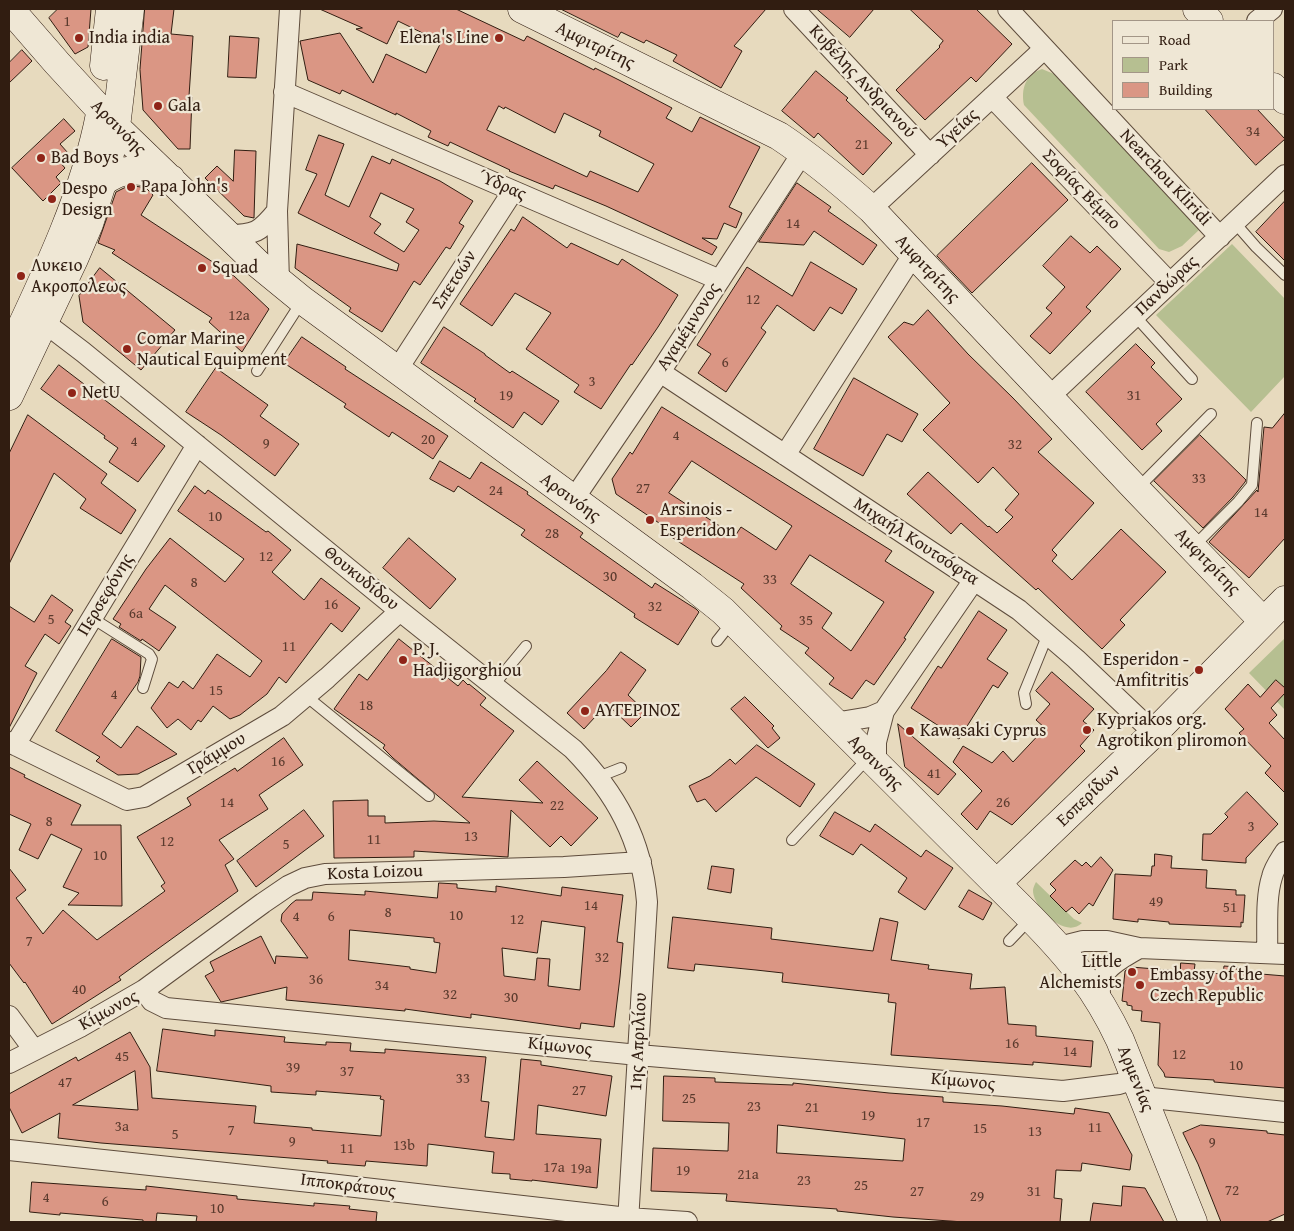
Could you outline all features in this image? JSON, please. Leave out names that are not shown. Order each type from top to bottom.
[{"type":"main road","name":"Αρσινόης","points":[[10,9],[108,119],[258,264],[302,300],[692,586],[725,631],[834,723],[997,883],[1059,947]]},
{"type":"main road","points":[[9,396],[45,323],[89,224],[110,155],[106,51],[110,9]]},
{"type":"main road","points":[[9,353],[70,216],[89,160],[108,119],[130,9]]},
{"type":"main road","name":"Αμφιτρίτης","points":[[522,9],[756,124],[804,152],[871,209],[1263,621]]},
{"type":"main road","points":[[1197,9],[1208,20]]},
{"type":"main road","points":[[57,63],[77,66],[84,65],[97,59],[106,51]]},
{"type":"main road","points":[[1274,88],[1285,100]]},
{"type":"main road","points":[[102,184],[114,175],[127,171],[149,172],[171,179]]},
{"type":"main road","name":"Εσπερίδων","points":[[997,883],[1154,733],[1285,600]]},
{"type":"main road","name":"Αρμενίας","points":[[1059,947],[1100,1001],[1120,1040],[1193,1222]]},
{"type":"street","points":[[279,282],[277,210],[290,9]]},
{"type":"street","name":"Κυβέλης Ανδριανού","points":[[794,9],[930,155]]},
{"type":"street","name":"Nearchou Kliridi","points":[[1008,9],[1220,237]]},
{"type":"street","points":[[1258,20],[1272,9]]},
{"type":"street","name":"Υγείας","points":[[871,209],[1044,49]]},
{"type":"street","name":"Ύδρας","points":[[284,92],[720,280]]},
{"type":"street","name":"Σοφίας Βέμπο","points":[[992,97],[1170,284]]},
{"type":"street","name":"Αγαμέμνονος","points":[[573,500],[660,372],[804,152]]},
{"type":"street","name":"Πανδώρας","points":[[1049,397],[1285,175]]},
{"type":"street","name":"Σπετσών","points":[[397,370],[513,191]]},
{"type":"street","points":[[228,235],[254,233],[262,228],[277,210]]},
{"type":"street","points":[[785,455],[914,255]]},
{"type":"street","name":"Θουκυδίδου","points":[[45,323],[573,749],[615,799],[629,828],[641,862]]},
{"type":"street","name":"Μιχαήλ Κουτσόφτα","points":[[660,372],[1019,610],[1048,634],[1154,733]]},
{"type":"street","name":"Περσεφόνης","points":[[12,743],[92,618],[197,445]]},
{"type":"street","points":[[872,761],[884,711],[974,580]]},
{"type":"street","name":"Γράμμου","points":[[12,743],[127,800],[144,798],[282,716],[400,611]]},
{"type":"street","points":[[834,723],[870,717],[884,711]]},
{"type":"street","points":[[1059,947],[1083,941],[1107,941],[1139,948],[1276,953],[1269,892],[1272,876],[1285,852]]},
{"type":"street","name":"Kosta Loizou","points":[[144,990],[263,903],[288,886],[305,878],[325,874],[564,867],[641,862]]},
{"type":"street","name":"1ης Απριλίου","points":[[628,1220],[647,902],[641,862]]},
{"type":"street","points":[[1100,1001],[1099,988],[1102,976],[1110,967],[1139,948]]},
{"type":"street","name":"Κίμωνος","points":[[9,1063],[80,1027],[144,990],[152,1001],[166,1008],[638,1055],[1063,1091],[1119,1084],[1285,1112]]},
{"type":"street","points":[[9,1016],[34,1050]]},
{"type":"street","name":"Ιπποκράτους","points":[[9,1150],[329,1184],[628,1220],[688,1222]]},
{"type":"lane","points":[[1235,223],[1256,248],[1285,275]]},
{"type":"lane","points":[[257,371],[302,300]]},
{"type":"lane","points":[[1135,316],[1192,380]]},
{"type":"lane","points":[[1137,490],[1211,414]]},
{"type":"lane","points":[[1193,547],[1238,502],[1252,485],[1257,423]]},
{"type":"lane","points":[[92,618],[149,654],[152,659],[143,688]]},
{"type":"lane","points":[[1026,704],[1024,693],[1048,634]]},
{"type":"lane","points":[[493,686],[526,646]]},
{"type":"lane","points":[[306,696],[429,796]]},
{"type":"lane","points":[[792,840],[872,761]]},
{"type":"lane","points":[[598,777],[621,768]]},
{"type":"lane","points":[[1009,940],[1031,918]]},
{"type":"green space","points":[[1042,69],[1054,74],[1200,229],[1182,246],[1169,252],[1159,249],[1024,105],[1023,93],[1028,79]]},
{"type":"green space","points":[[1232,244],[1285,299],[1285,376],[1251,412],[1156,315]]},
{"type":"green space","points":[[1285,638],[1285,710],[1249,673]]},
{"type":"green space","points":[[1036,882],[1074,919],[1082,923],[1075,927],[1067,927],[1051,919],[1034,897],[1033,889]]},
{"type":"building","points":[[58,9],[91,9],[88,47],[75,54],[49,18]]},
{"type":"building","points":[[145,9],[174,9],[171,34],[193,36],[189,96],[192,97],[190,149],[178,149],[143,110],[140,70]]},
{"type":"building","points":[[320,9],[456,9],[524,41],[527,36],[594,70],[595,68],[619,80],[672,108],[666,118],[692,132],[700,117],[760,147],[729,207],[742,213],[736,228],[724,223],[717,239],[702,238],[717,247],[712,255],[606,206],[555,185],[553,189],[509,171],[450,142],[448,146],[428,137],[431,131],[396,113],[396,115],[342,90],[340,94],[308,80],[300,41],[340,33],[373,83],[386,54],[426,73],[441,42],[398,21],[387,44],[356,29],[362,28]],"holes":[[[499,106],[504,109],[505,107],[555,133],[564,113],[601,131],[599,136],[654,164],[638,192],[590,171],[587,177],[487,130]]]},
{"type":"building","points":[[561,9],[766,9],[734,46],[742,51],[721,88],[673,61],[677,55],[646,40],[644,43],[621,32],[618,37]]},
{"type":"building","points":[[817,9],[874,9],[850,37]]},
{"type":"building","points":[[910,9],[976,9],[1012,44],[976,82],[971,77],[925,120],[896,90],[940,47],[943,41]]},
{"type":"building","points":[[230,36],[259,38],[256,78],[228,77]]},
{"type":"building","points":[[22,50],[32,61],[9,83],[9,63]]},
{"type":"building","points":[[816,71],[848,98],[846,100],[892,143],[863,175],[818,133],[814,138],[782,111]]},
{"type":"building","points":[[1206,110],[1258,110],[1285,139],[1256,165]]},
{"type":"building","points":[[64,119],[75,131],[60,144],[68,153],[59,161],[65,168],[56,177],[61,183],[43,201],[12,168]]},
{"type":"building","points":[[319,135],[344,144],[325,195],[349,207],[372,156],[390,164],[392,159],[440,181],[473,201],[459,223],[464,226],[450,249],[446,247],[420,285],[414,281],[382,332],[349,311],[351,308],[295,268],[297,244],[397,271],[399,264],[298,213],[317,174],[306,170]],"holes":[[[381,193],[414,209],[406,222],[419,230],[404,252],[374,233],[381,224],[370,217]]]},
{"type":"building","points":[[235,150],[256,151],[254,218],[244,216],[205,178],[217,166],[233,181]]},
{"type":"building","points":[[1032,163],[1068,200],[972,293],[937,256]]},
{"type":"building","points":[[797,183],[831,207],[828,211],[877,245],[863,265],[814,231],[804,245],[759,242]]},
{"type":"building","points":[[135,186],[146,188],[153,195],[141,215],[234,276],[269,309],[242,352],[209,322],[212,318],[112,253],[115,250],[98,243],[116,192]]},
{"type":"building","points":[[1285,201],[1285,261],[1256,232]]},
{"type":"building","points":[[523,217],[567,248],[571,243],[618,265],[622,259],[678,295],[601,409],[574,392],[579,385],[526,349],[551,313],[515,293],[492,326],[460,304],[511,229],[514,231]]},
{"type":"building","points":[[1071,236],[1090,253],[1097,246],[1121,269],[1086,307],[1091,311],[1050,354],[1030,336],[1052,313],[1046,308],[1065,287],[1043,266]]},
{"type":"building","points":[[811,262],[857,289],[842,314],[830,307],[814,331],[777,305],[761,328],[766,332],[726,392],[698,373],[711,354],[697,345],[747,267],[792,296]]},
{"type":"building","points":[[100,268],[175,330],[141,370],[83,322],[79,296]]},
{"type":"building","points":[[928,310],[968,354],[1052,439],[1038,452],[1094,503],[1052,550],[1057,555],[1052,561],[1072,580],[1121,529],[1166,572],[1120,620],[1125,625],[1102,649],[1038,588],[1036,590],[961,523],[951,534],[907,494],[928,472],[997,533],[1013,517],[1005,510],[1019,494],[993,467],[978,483],[923,430],[950,403],[888,337],[904,322],[913,325]]},
{"type":"building","points":[[444,327],[510,373],[512,371],[559,401],[542,425],[524,412],[513,428],[474,401],[476,399],[421,363]]},
{"type":"building","points":[[302,337],[346,367],[345,369],[448,436],[433,459],[392,432],[389,437],[344,407],[346,404],[284,363]]},
{"type":"building","points":[[1136,344],[1155,363],[1151,367],[1182,399],[1156,424],[1162,431],[1142,450],[1086,392]]},
{"type":"building","points":[[59,365],[165,446],[138,482],[109,462],[118,448],[104,438],[105,436],[41,389]]},
{"type":"building","points":[[216,368],[268,405],[260,416],[299,444],[275,476],[221,435],[186,412]]},
{"type":"building","points":[[854,378],[918,414],[902,442],[887,434],[863,476],[814,449]]},
{"type":"building","points":[[662,407],[892,551],[885,561],[934,592],[904,638],[906,639],[874,685],[866,680],[852,699],[829,684],[834,678],[805,653],[809,648],[780,629],[782,626],[741,588],[744,584],[662,531],[665,527],[616,494],[612,479],[630,452],[632,454]],"holes":[[[692,461],[792,526],[776,550],[741,527],[735,536],[669,493]],[[810,555],[884,602],[851,651],[822,628],[832,613],[791,584]]]},
{"type":"building","points":[[1285,413],[1285,538],[1249,578],[1209,542],[1257,490],[1258,492],[1264,427],[1272,428]]},
{"type":"building","points":[[28,415],[107,474],[101,483],[136,510],[121,534],[80,508],[86,499],[54,473],[9,564],[9,454]]},
{"type":"building","points":[[1200,435],[1246,480],[1233,497],[1203,528],[1154,481]]},
{"type":"building","points":[[440,461],[470,479],[481,462],[528,492],[527,494],[583,533],[580,537],[652,588],[655,583],[696,609],[699,612],[678,645],[634,617],[635,614],[521,535],[525,530],[458,486],[454,492],[430,479]]},
{"type":"building","points":[[195,486],[205,494],[208,490],[266,532],[268,531],[291,550],[272,572],[304,600],[321,578],[360,608],[342,632],[331,623],[286,683],[279,677],[267,694],[240,715],[230,719],[213,706],[201,722],[198,720],[191,730],[178,719],[167,728],[151,708],[169,682],[178,688],[183,681],[193,689],[217,654],[250,677],[262,661],[165,585],[149,609],[176,627],[159,651],[142,639],[141,641],[119,627],[121,624],[113,619],[146,569],[170,538],[225,582],[244,559],[178,511]]},
{"type":"building","points":[[409,538],[456,579],[430,609],[383,568]]},
{"type":"building","points":[[52,595],[73,610],[65,622],[71,626],[59,644],[45,634],[25,666],[37,673],[9,728],[9,606],[34,622]]},
{"type":"building","points":[[979,611],[1007,630],[987,659],[1008,673],[998,688],[993,685],[959,739],[911,708],[938,666],[941,668]]},
{"type":"building","points":[[112,639],[141,657],[140,676],[138,682],[102,734],[121,748],[137,726],[177,754],[138,774],[118,775],[96,761],[100,757],[56,731]]},
{"type":"building","points":[[399,639],[458,686],[463,680],[469,684],[486,698],[480,705],[514,731],[462,797],[543,803],[519,780],[537,761],[598,818],[571,846],[561,836],[550,847],[511,810],[508,857],[414,851],[414,857],[334,858],[333,801],[368,800],[368,816],[385,816],[385,823],[434,821],[470,823],[393,758],[383,748],[385,745],[334,709],[359,674],[367,680]]},
{"type":"building","points":[[621,652],[646,670],[628,695],[646,712],[631,727],[607,704],[584,729],[567,713]]},
{"type":"building","points":[[1052,672],[1094,709],[1083,721],[1094,730],[1080,746],[1085,751],[1012,825],[990,811],[977,830],[961,814],[982,791],[953,762],[963,746],[992,763],[1003,751],[1013,762],[1045,728],[1036,720],[1050,704],[1036,691]]},
{"type":"building","points":[[1276,680],[1285,688],[1285,693],[1271,708],[1277,715],[1269,723],[1285,740],[1285,793],[1265,773],[1271,766],[1239,733],[1244,729],[1225,709],[1248,684],[1260,697]]},
{"type":"building","points":[[745,697],[774,726],[772,728],[780,738],[768,748],[731,709]]},
{"type":"building","points":[[898,724],[956,774],[938,795],[905,767]]},
{"type":"building","points":[[284,738],[303,765],[259,795],[268,809],[219,840],[234,859],[225,865],[238,891],[119,977],[121,980],[52,1024],[25,982],[9,963],[9,868],[26,890],[16,898],[43,934],[63,910],[97,940],[165,891],[161,886],[165,883],[137,837],[191,805],[187,798],[235,768],[237,771]]},
{"type":"building","points":[[757,745],[815,784],[800,807],[756,777],[716,812],[705,799],[697,802],[689,786],[710,776],[730,759],[735,764]]},
{"type":"building","points":[[9,767],[25,775],[24,777],[81,805],[71,825],[121,825],[122,906],[68,905],[79,893],[63,887],[82,849],[51,834],[38,859],[19,850],[31,824],[9,814]]},
{"type":"building","points":[[1247,792],[1278,824],[1246,858],[1246,863],[1202,860],[1203,834],[1211,834],[1228,817],[1225,814]]},
{"type":"building","points":[[304,810],[324,836],[256,887],[237,861]]},
{"type":"building","points":[[835,812],[870,832],[875,824],[921,857],[926,850],[953,868],[925,910],[898,892],[907,878],[861,844],[853,855],[820,836]]},
{"type":"building","points":[[1155,854],[1172,856],[1171,868],[1207,870],[1206,888],[1236,890],[1236,895],[1245,895],[1241,927],[1169,924],[1169,922],[1138,919],[1138,922],[1113,919],[1115,874],[1151,876]]},
{"type":"building","points":[[1101,857],[1113,870],[1093,906],[1089,903],[1079,914],[1072,907],[1066,912],[1050,896],[1056,890],[1050,884],[1075,860],[1082,866],[1086,862],[1091,867]]},
{"type":"building","points":[[712,866],[734,869],[731,893],[708,889]]},
{"type":"building","points":[[439,883],[457,884],[457,888],[496,892],[496,886],[561,896],[562,887],[623,895],[617,942],[623,943],[614,1027],[581,1023],[580,1029],[471,1014],[471,1018],[405,1009],[405,1011],[286,1000],[287,987],[221,1002],[205,976],[214,971],[210,962],[261,936],[275,964],[276,956],[308,958],[281,921],[282,914],[291,904],[296,900],[312,900],[313,892],[365,895],[365,891],[437,898]],"holes":[[[542,921],[585,927],[580,990],[548,986],[550,959],[537,958],[535,980],[504,976],[502,948],[537,953]],[[350,930],[434,938],[434,942],[440,943],[436,973],[410,969],[410,967],[349,960]]]},
{"type":"building","points":[[969,890],[992,903],[983,920],[959,907]]},
{"type":"building","points":[[673,917],[772,928],[771,939],[873,951],[880,918],[898,922],[891,960],[929,965],[928,969],[972,974],[970,989],[1005,987],[1008,1024],[1036,1026],[1036,1036],[1093,1041],[1091,1067],[1033,1062],[1033,1065],[891,1055],[896,1003],[888,1002],[889,994],[782,982],[783,973],[695,964],[694,971],[668,968]]},
{"type":"building","points":[[1181,963],[1195,964],[1194,972],[1223,974],[1224,966],[1237,967],[1237,972],[1285,976],[1285,1088],[1165,1077],[1158,1065],[1160,1023],[1141,1021],[1142,1011],[1132,1010],[1132,1006],[1122,1001],[1125,971],[1131,967],[1180,971]]},
{"type":"building","points":[[163,1029],[215,1036],[215,1030],[285,1037],[284,1042],[326,1045],[326,1042],[351,1043],[350,1051],[385,1053],[385,1049],[486,1057],[481,1101],[489,1102],[485,1137],[514,1140],[521,1059],[541,1061],[541,1065],[612,1076],[606,1116],[538,1105],[536,1134],[601,1139],[597,1188],[510,1179],[510,1174],[492,1173],[494,1152],[428,1144],[427,1166],[366,1161],[365,1166],[327,1163],[328,1161],[58,1138],[60,1113],[22,1133],[9,1107],[9,1094],[76,1057],[78,1061],[130,1032],[150,1067],[152,1098],[256,1106],[254,1123],[381,1136],[384,1100],[380,1099],[381,1096],[316,1091],[316,1095],[271,1092],[271,1086],[157,1071]],"holes":[[[135,1071],[138,1110],[73,1105]]]},
{"type":"building","points":[[664,1076],[715,1078],[715,1082],[793,1085],[793,1083],[943,1097],[943,1102],[1074,1114],[1075,1108],[1109,1113],[1132,1155],[1130,1170],[1082,1163],[1081,1171],[1056,1170],[1054,1198],[1062,1199],[1060,1222],[964,1222],[893,1217],[837,1211],[837,1209],[726,1201],[727,1194],[651,1191],[653,1148],[728,1151],[729,1123],[663,1121]],"holes":[[[778,1125],[905,1139],[903,1161],[777,1153]]]},
{"type":"building","points":[[1201,1125],[1267,1131],[1267,1133],[1285,1135],[1285,1214],[1267,1222],[1221,1222],[1198,1164],[1183,1133]]},
{"type":"building","points":[[32,1182],[146,1190],[146,1186],[237,1196],[237,1199],[314,1206],[314,1203],[350,1206],[349,1209],[377,1212],[376,1222],[196,1222],[197,1216],[157,1213],[156,1222],[143,1222],[143,1220],[30,1212]]},
{"type":"building","points":[[1123,1186],[1145,1188],[1164,1222],[1090,1222],[1093,1203],[1121,1206]]},
{"type":"place","name":"India india","points":[[79,38]]},
{"type":"place","name":"Elena's Line","points":[[499,38]]},
{"type":"place","name":"Gala","points":[[158,106]]},
{"type":"place","name":"Bad Boys","points":[[41,158]]},
{"type":"place","name":"Papa John's","points":[[131,187]]},
{"type":"place","name":"Despo Design","points":[[52,199]]},
{"type":"place","name":"Squad","points":[[202,268]]},
{"type":"place","name":"Λυκειο Ακροπολεως","points":[[21,276]]},
{"type":"place","name":"Comar Marine Nautical Equipment","points":[[127,349]]},
{"type":"place","name":"NetU","points":[[72,393]]},
{"type":"place","name":"Arsinois - Esperidon","points":[[650,520]]},
{"type":"place","name":"P. J. Hadjigorghiou","points":[[403,660]]},
{"type":"place","name":"Esperidon - Amfitritis","points":[[1199,670]]},
{"type":"place","name":"ΑΥΓΕΡΙΝΟΣ","points":[[585,711]]},
{"type":"place","name":"Kypriakos org. Agrotikon pliromon","points":[[1087,730]]},
{"type":"place","name":"Kawasaki Cyprus","points":[[910,731]]},
{"type":"place","name":"Little Alchemists","points":[[1132,972]]},
{"type":"place","name":"Embassy of the Czech Republic","points":[[1140,985]]}]
